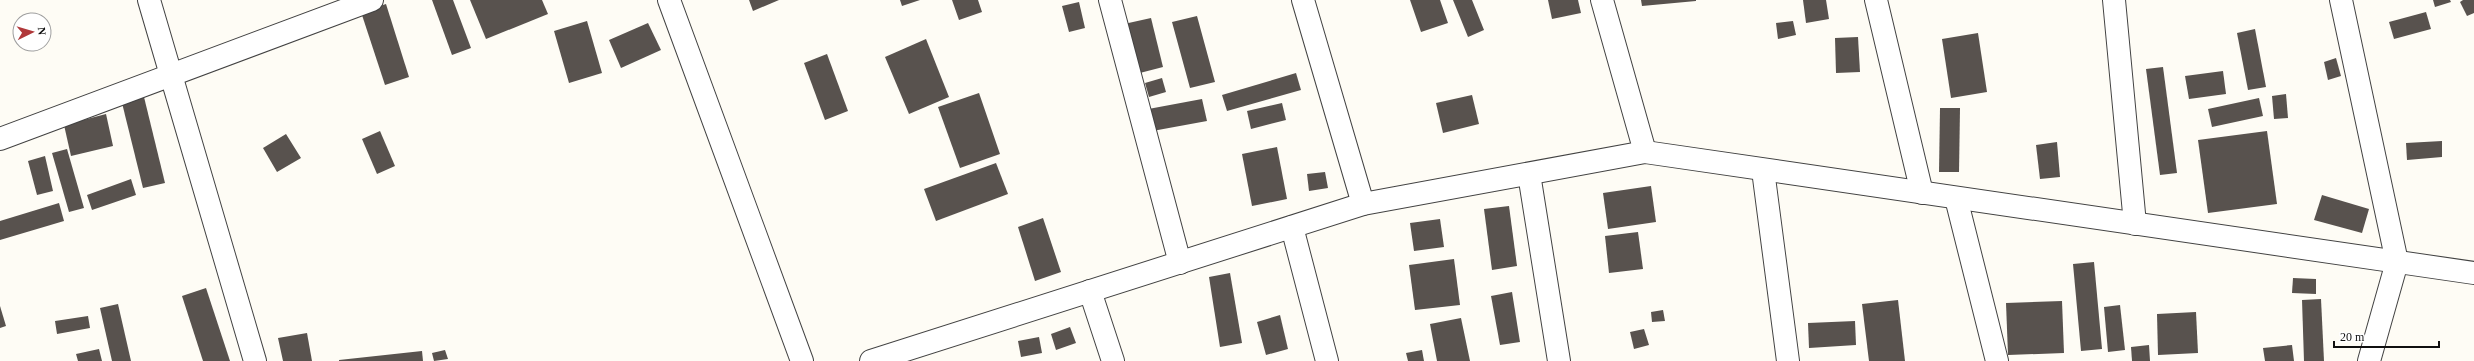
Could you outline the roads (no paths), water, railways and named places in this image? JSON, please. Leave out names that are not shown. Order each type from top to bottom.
[{"type":"street","points":[[149,0],[255,361]]},
{"type":"street","points":[[0,139],[372,0]]},
{"type":"street","points":[[669,0],[802,361]]},
{"type":"street","points":[[1110,0],[1180,263]]},
{"type":"street","points":[[1303,0],[1362,204]]},
{"type":"street","points":[[1602,0],[1645,152]]},
{"type":"street","points":[[1876,0],[1922,193]]},
{"type":"street","points":[[2114,0],[2135,224]]},
{"type":"street","points":[[2341,0],[2397,262],[2369,361]]},
{"type":"street","points":[[871,361],[1362,204],[1645,152],[2474,273]]},
{"type":"street","points":[[1763,170],[1788,361]]},
{"type":"street","points":[[1529,174],[1559,361]]},
{"type":"street","points":[[1956,198],[1997,361]]},
{"type":"street","points":[[1292,227],[1327,361]]},
{"type":"street","points":[[1090,291],[1113,361]]}]
